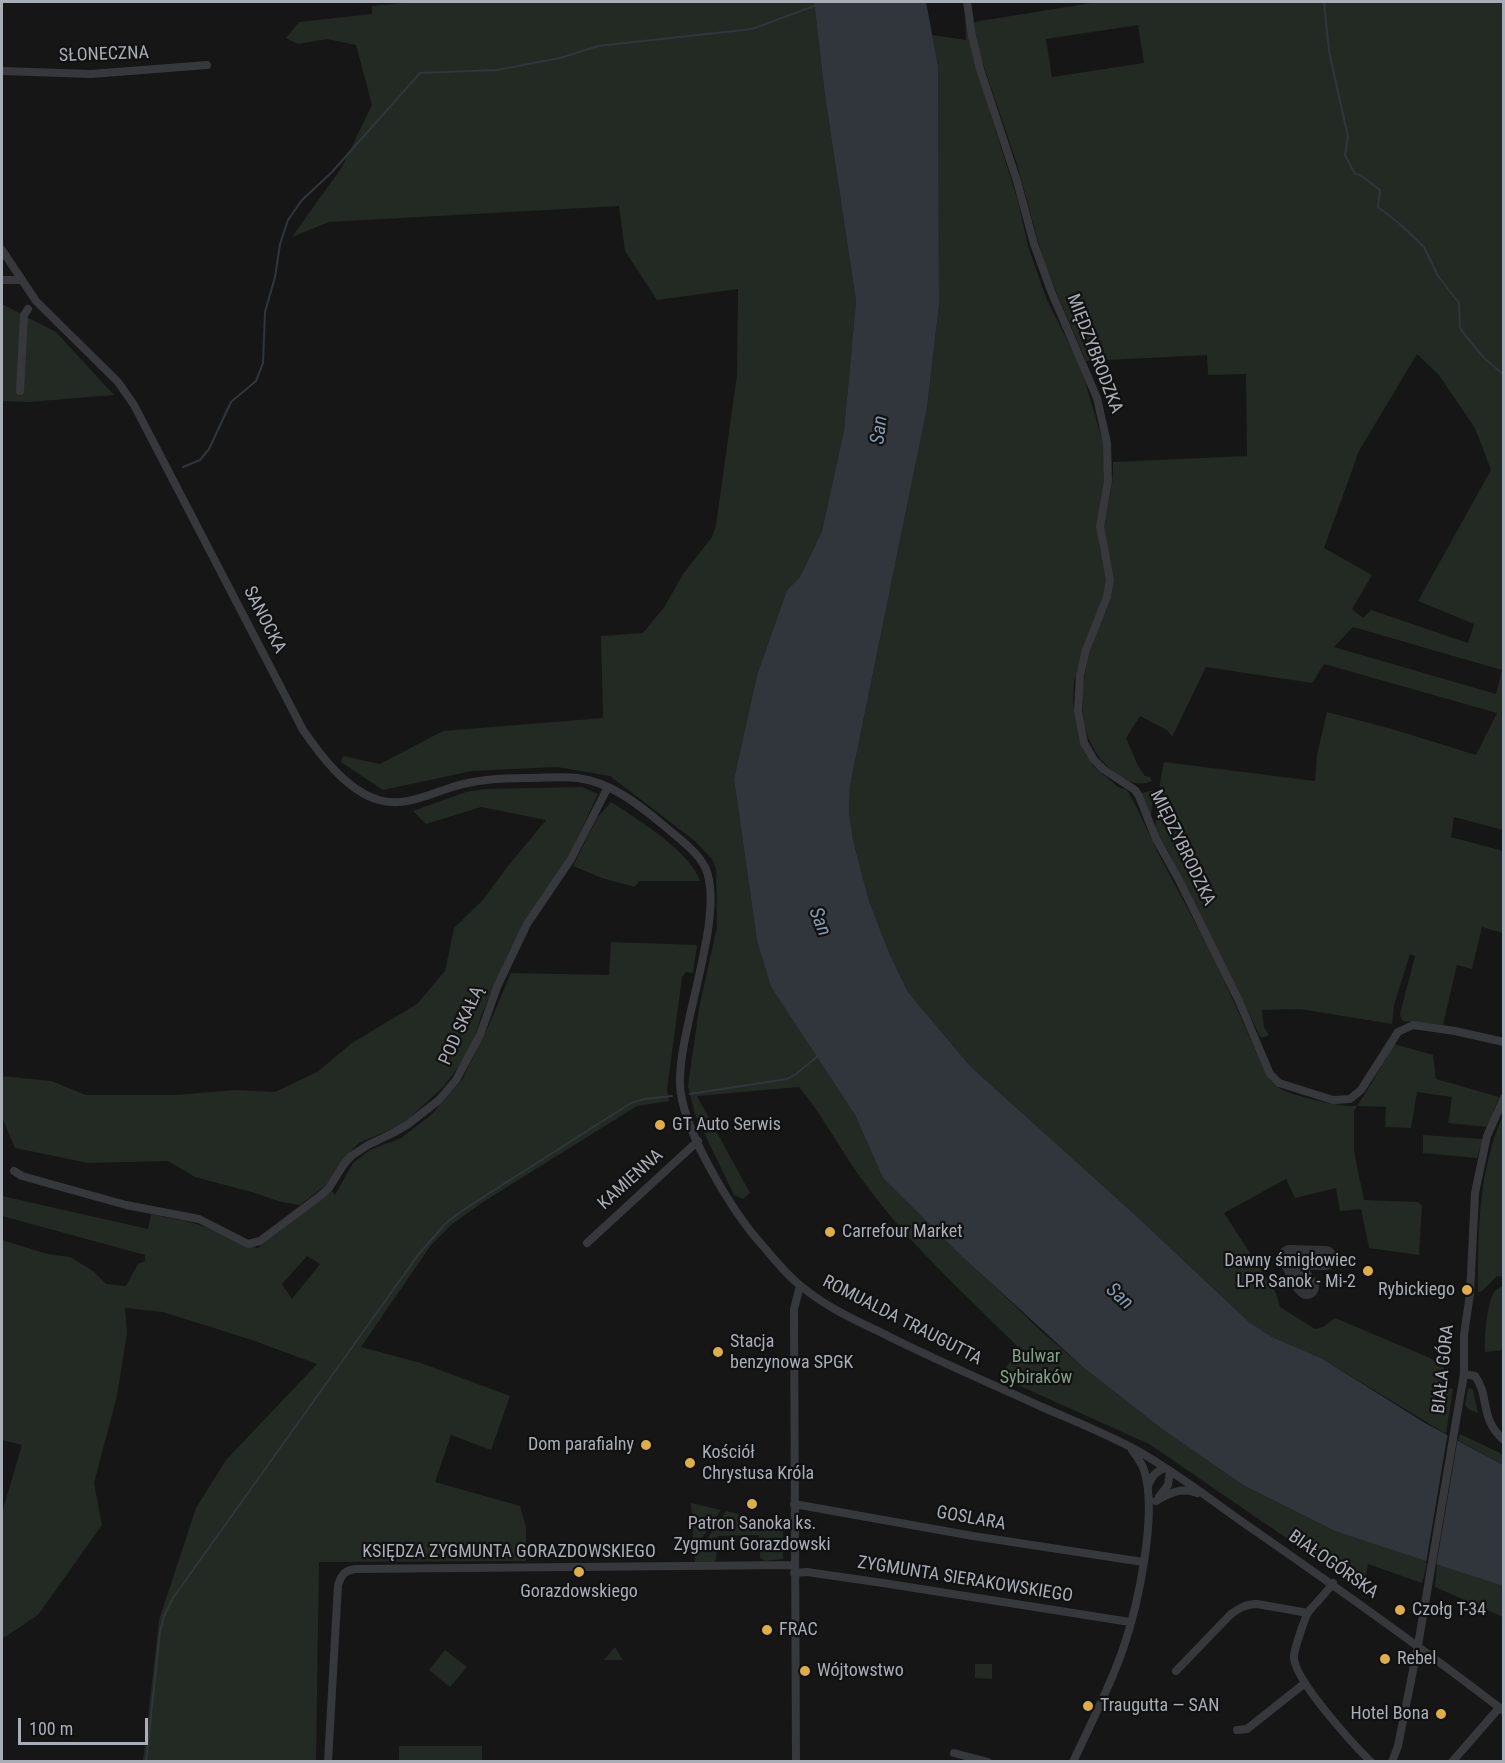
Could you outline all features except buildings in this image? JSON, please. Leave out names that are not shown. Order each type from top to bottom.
[{"type":"street","name":"MIĘDZYBRODZKA","points":[[966,2],[980,69],[1015,173],[1034,244],[1051,291],[1097,398],[1107,443],[1108,481],[1100,526],[1110,580],[1107,597],[1086,650],[1080,675],[1078,711],[1084,743],[1094,760],[1103,769],[1135,790],[1139,796],[1156,839],[1178,878],[1253,1031],[1270,1074],[1279,1083],[1334,1100],[1350,1099],[1362,1090],[1398,1032],[1413,1025],[1455,1031],[1503,1042]]},
{"type":"street","name":"SŁONECZNA","points":[[2,71],[91,74],[207,65]]},
{"type":"street","name":"SANOCKA","points":[[2,250],[20,280],[45,311],[118,382],[134,405],[303,730],[328,763],[344,779],[371,797],[391,802],[414,800],[459,785],[489,779],[578,778],[608,787]]},
{"type":"street","points":[[2,280],[20,280]]},
{"type":"street","points":[[20,391],[24,315],[28,309]]},
{"type":"street","name":"ROMUALDA TRAUGUTTA","points":[[608,787],[642,808],[664,826],[697,855],[707,873],[710,892],[706,937],[684,1040],[680,1070],[682,1102],[720,1185],[739,1216],[764,1248],[800,1286],[828,1305],[916,1350],[1131,1447],[1167,1469]]},
{"type":"street","name":"POD SKAŁĄ","points":[[15,1171],[22,1176],[126,1206],[199,1220],[248,1244],[260,1241],[329,1188],[351,1156],[368,1144],[407,1125],[439,1100],[456,1080],[480,1035],[497,987],[527,924],[571,859],[608,787]]},
{"type":"street","name":"BIAŁA GÓRA","points":[[1392,1761],[1398,1746],[1418,1645],[1464,1374],[1464,1335],[1470,1294],[1475,1193],[1487,1136],[1503,1098]]},
{"type":"street","name":"KAMIENNA","points":[[587,1243],[698,1141]]},
{"type":"street","points":[[796,1761],[794,1309],[800,1286]]},
{"type":"street","points":[[1464,1374],[1475,1376],[1481,1384],[1487,1417],[1496,1434],[1503,1440]]},
{"type":"street","points":[[1073,1761],[1123,1650],[1143,1562],[1149,1512],[1148,1487],[1144,1468],[1131,1447]]},
{"type":"street","points":[[1148,1487],[1152,1476],[1158,1470],[1167,1469],[1168,1485],[1149,1512]]},
{"type":"street","name":"BIAŁOGÓRSKA","points":[[1167,1469],[1333,1583],[1501,1710]]},
{"type":"street","points":[[1156,1501],[1173,1491],[1180,1490],[1190,1490],[1206,1496]]},
{"type":"street","name":"GOSLARA","points":[[794,1504],[973,1536],[1143,1562]]},
{"type":"street","name":"ZYGMUNTA SIERAKOWSKIEGO","points":[[794,1569],[1130,1622]]},
{"type":"street","name":"KSIĘDZA ZYGMUNTA GORAZDOWSKIEGO","points":[[328,1761],[338,1584],[347,1570],[794,1569]]},
{"type":"street","points":[[1333,1583],[1308,1612],[1294,1656],[1295,1664],[1305,1683],[1326,1711],[1371,1761]]},
{"type":"street","points":[[1176,1671],[1240,1607],[1257,1604],[1308,1612]]},
{"type":"street","points":[[1237,1730],[1247,1730],[1305,1683]]},
{"type":"street","points":[[1456,1760],[1501,1710]]},
{"type":"street","points":[[954,1753],[988,1761]]},
{"type":"green space","name":"Bulwar Sybiraków","points":[[413,2],[814,2],[825,96],[856,301],[844,430],[822,531],[800,577],[787,590],[757,675],[734,779],[757,941],[771,987],[855,1115],[883,1178],[1042,1332],[1162,1429],[1243,1485],[1335,1531],[1428,1560],[1422,1583],[1368,1564],[1366,1575],[1358,1587],[1149,1444],[1000,1377],[1019,1348],[940,1270],[883,1207],[857,1173],[799,1087],[697,1096],[750,1193],[743,1199],[734,1195],[695,1114],[688,1086],[699,1008],[717,927],[716,869],[712,859],[695,841],[610,776],[557,767],[472,771],[383,790],[341,762],[343,756],[380,764],[443,731],[603,718],[601,636],[643,633],[665,606],[683,574],[712,537],[716,525],[737,375],[738,289],[657,300],[625,251],[619,206],[329,222],[292,237],[342,167],[372,105],[356,45],[327,39],[298,44],[286,38],[299,22],[372,14],[372,6]]},
{"type":"green space","points":[[1097,2],[1503,2],[1503,830],[1454,817],[1451,837],[1503,851],[1503,933],[1482,927],[1472,969],[1457,965],[1443,1025],[1402,1021],[1400,1014],[1415,956],[1410,954],[1394,1005],[1392,1024],[1300,1009],[1262,1010],[1264,1027],[1269,1035],[1261,1038],[1168,851],[1158,836],[1156,816],[1161,777],[1164,762],[1315,781],[1317,755],[1327,712],[1476,755],[1497,713],[1324,664],[1312,683],[1206,667],[1172,737],[1167,730],[1140,716],[1126,738],[1138,766],[1152,781],[1135,783],[1120,776],[1098,756],[1090,741],[1085,725],[1083,690],[1094,638],[1112,592],[1113,576],[1104,524],[1112,482],[1113,462],[1247,456],[1246,374],[1208,375],[1207,355],[1086,361],[1044,263],[1017,164],[978,49],[974,22]],"holes":[[[1138,25],[1144,63],[1052,77],[1046,39]],[[1417,354],[1438,374],[1475,428],[1491,470],[1418,601],[1474,624],[1468,643],[1371,610],[1363,618],[1352,609],[1372,575],[1324,548],[1359,451]],[[1353,627],[1502,670],[1496,694],[1334,647]]]},
{"type":"green space","points":[[965,16],[993,122],[1018,201],[1028,246],[1047,300],[1081,367],[1104,446],[1105,475],[1097,522],[1106,574],[1106,590],[1074,682],[1073,702],[1083,749],[1093,766],[1118,787],[1127,790],[1215,960],[1267,1076],[1279,1088],[1297,1095],[1329,1103],[1357,1106],[1354,1111],[1354,1151],[1364,1200],[1418,1202],[1422,1205],[1419,1255],[1369,1248],[1361,1209],[1340,1211],[1336,1188],[1295,1198],[1286,1179],[1224,1213],[1276,1293],[1280,1307],[1315,1329],[1323,1327],[1335,1318],[1430,1358],[1445,1369],[1442,1386],[1453,1389],[1446,1434],[1321,1358],[1272,1337],[1249,1322],[1133,1213],[970,1066],[908,992],[890,955],[869,901],[853,840],[849,812],[850,786],[927,408],[939,305],[938,66],[932,35],[966,40]]},
{"type":"green space","points":[[2,304],[56,332],[114,395],[29,402],[2,401]]},
{"type":"green space","points":[[582,787],[598,794],[571,851],[510,950],[481,1016],[474,1040],[462,1062],[444,1086],[403,1124],[359,1143],[350,1152],[332,1180],[300,1205],[281,1202],[195,1177],[168,1161],[88,1163],[15,1148],[2,1117],[2,1076],[51,1081],[86,1095],[177,1095],[235,1090],[275,1092],[317,1072],[352,1043],[417,1004],[445,971],[454,928],[483,900],[546,820],[481,807],[426,824],[413,811],[466,792],[485,789]]},
{"type":"green space","points":[[1154,790],[1151,817],[1142,793]]},
{"type":"green space","points":[[611,802],[675,848],[695,870],[700,881],[639,881],[635,887],[602,878],[573,866],[597,818]]},
{"type":"green space","points":[[611,942],[697,945],[693,973],[686,972],[682,977],[667,1090],[669,1101],[637,1106],[483,1202],[451,1225],[431,1245],[361,1347],[421,1363],[510,1396],[491,1450],[451,1435],[435,1482],[520,1506],[526,1527],[526,1561],[319,1562],[316,1761],[143,1761],[159,1620],[196,1508],[226,1460],[317,1364],[252,1340],[163,1312],[125,1308],[127,1333],[117,1396],[94,1483],[102,1525],[38,1615],[2,1639],[2,1513],[22,1445],[2,1440],[2,1240],[47,1254],[70,1257],[93,1271],[106,1284],[126,1286],[138,1264],[145,1261],[145,1255],[2,1216],[2,1196],[148,1229],[151,1214],[183,1220],[241,1244],[258,1248],[332,1191],[335,1195],[353,1163],[370,1150],[401,1138],[431,1115],[462,1080],[511,973],[609,975]],"holes":[[[307,1256],[320,1264],[292,1299],[282,1284]]]},
{"type":"green space","points":[[1394,1044],[1433,1055],[1436,1079],[1499,1097],[1487,1127],[1448,1123],[1452,1097],[1417,1092],[1411,1128],[1385,1127],[1386,1107],[1357,1106]]},
{"type":"green space","points":[[1503,1115],[1503,1277],[1497,1276],[1482,1291],[1478,1292],[1479,1224],[1484,1180]]},
{"type":"green space","points":[[1423,1135],[1483,1139],[1477,1158],[1423,1153]]},
{"type":"green space","points":[[1503,1286],[1503,1350],[1485,1352],[1490,1303],[1495,1291]]},
{"type":"green space","points":[[1470,1388],[1473,1390],[1478,1413],[1468,1409],[1465,1405]]},
{"type":"green space","points":[[1460,1434],[1500,1453],[1503,1456],[1503,1465],[1458,1440]]},
{"type":"green space","points":[[691,1503],[721,1510],[694,1550]]},
{"type":"green space","points":[[726,1511],[766,1521],[768,1524],[783,1528],[783,1559],[765,1561],[760,1558],[759,1535],[718,1536],[716,1560],[695,1563],[695,1556]]},
{"type":"green space","points":[[1437,1563],[1503,1586],[1503,1617],[1435,1587]]},
{"type":"green space","points":[[615,1647],[623,1660],[604,1660]]},
{"type":"green space","points":[[445,1650],[467,1667],[450,1687],[429,1670]]},
{"type":"green space","points":[[975,1664],[992,1664],[992,1679],[975,1678]]},
{"type":"green space","points":[[399,1746],[482,1746],[482,1761],[399,1761]]},
{"type":"water","name":"San","points":[[814,2],[926,2],[938,66],[939,305],[927,408],[850,786],[849,812],[853,840],[869,901],[890,955],[908,992],[970,1066],[1133,1213],[1249,1322],[1272,1337],[1321,1358],[1425,1423],[1503,1465],[1503,1586],[1335,1531],[1243,1485],[1162,1429],[1084,1368],[964,1258],[883,1178],[855,1115],[771,987],[757,941],[734,779],[757,675],[787,590],[800,577],[822,531],[844,430],[856,301],[825,96]]},
{"type":"pier","points":[[1448,1432],[1458,1437],[1436,1566],[1426,1563]]},
{"type":"waterway","points":[[1324,2],[1329,51],[1348,137],[1345,155],[1355,174],[1360,175],[1380,190],[1378,207],[1424,247],[1438,276],[1459,303],[1460,328],[1483,357],[1504,375]]},
{"type":"waterway","points":[[183,467],[200,460],[209,449],[231,402],[256,381],[263,363],[265,312],[275,277],[280,244],[288,220],[302,200],[332,172],[420,73],[497,70],[560,58],[598,46],[752,29],[817,5]]},
{"type":"waterway","points":[[690,1094],[787,1079],[819,1055]]},
{"type":"waterway","points":[[146,1762],[160,1632],[164,1616],[173,1598],[418,1255],[445,1224],[463,1210],[631,1103],[672,1096]]},
{"type":"taxiway","points":[[1307,1287],[1290,1257],[1325,1258]]},
{"type":"place","name":"GT Auto Serwis","points":[[660,1125]]},
{"type":"place","name":"Carrefour Market","points":[[830,1232]]},
{"type":"place","name":"Dawny śmigłowiec LPR Sanok - Mi-2","points":[[1368,1271]]},
{"type":"place","name":"Rybickiego","points":[[1467,1290]]},
{"type":"place","name":"Stacja benzynowa SPGK","points":[[718,1352]]},
{"type":"place","name":"Dom parafialny","points":[[646,1445]]},
{"type":"place","name":"Kościół Chrystusa Króla","points":[[690,1463]]},
{"type":"place","name":"Patron Sanoka ks. Zygmunt Gorazdowski","points":[[752,1504]]},
{"type":"place","name":"Gorazdowskiego","points":[[579,1572]]},
{"type":"place","name":"Czołg T-34","points":[[1400,1610]]},
{"type":"place","name":"FRAC","points":[[767,1630]]},
{"type":"place","name":"Rebel","points":[[1385,1659]]},
{"type":"place","name":"Wójtowstwo","points":[[805,1671]]},
{"type":"place","name":"Traugutta — SAN","points":[[1088,1706]]},
{"type":"place","name":"Hotel Bona","points":[[1441,1714]]}]
